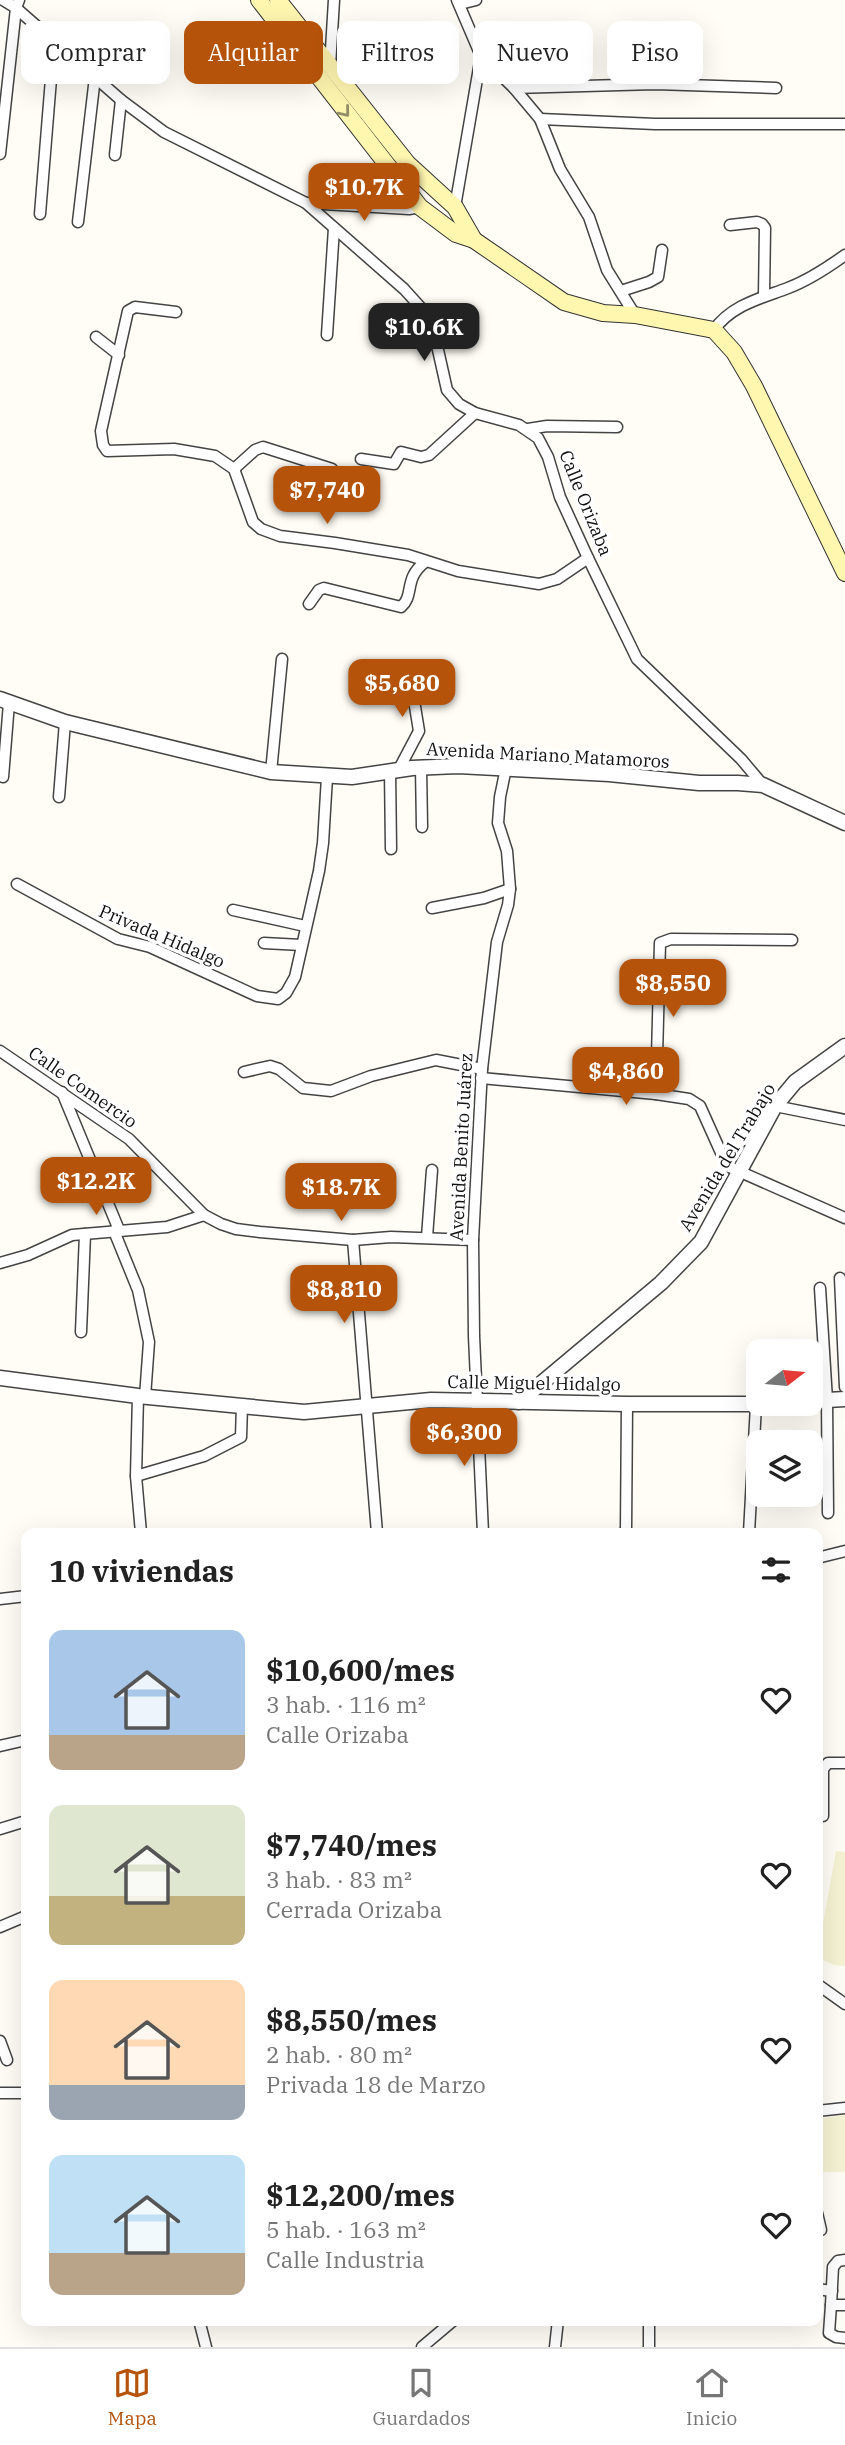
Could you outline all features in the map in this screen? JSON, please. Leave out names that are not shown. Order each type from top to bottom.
[{"type":"main road","points":[[258,0],[282,21]]},
{"type":"main road","points":[[278,0],[288,21]]},
{"type":"main road","points":[[323,59],[408,164],[454,207],[474,240]]},
{"type":"main road","points":[[323,73],[420,207],[439,223],[456,234],[474,240],[564,302],[603,313],[635,315],[714,330],[733,352],[754,386],[838,546],[845,573]]},
{"type":"main road","points":[[420,207],[423,194],[438,190]]},
{"type":"main road","points":[[439,223],[452,217],[454,207]]},
{"type":"street","points":[[3,0],[17,4],[34,21]]},
{"type":"street","points":[[330,66],[334,0]]},
{"type":"street","points":[[473,36],[459,2],[475,0]]},
{"type":"street","points":[[0,155],[17,4]]},
{"type":"street","points":[[40,214],[51,84]]},
{"type":"street","points":[[78,222],[94,84]]},
{"type":"street","points":[[102,84],[164,132],[306,204],[404,289],[423,310],[434,331],[447,390],[459,404],[475,413],[528,429],[547,426],[617,427]]},
{"type":"street","points":[[454,207],[476,84]]},
{"type":"street","points":[[510,84],[540,119],[560,170],[589,217],[607,270],[635,315]]},
{"type":"street","points":[[514,88],[655,84],[776,88]]},
{"type":"street","points":[[115,155],[121,100]]},
{"type":"street","points":[[540,119],[655,124],[845,124]]},
{"type":"street","points":[[306,204],[410,209],[420,207]]},
{"type":"street","points":[[730,225],[757,222],[762,223],[765,229],[764,295]]},
{"type":"street","points":[[327,335],[334,228]]},
{"type":"street","points":[[621,291],[658,277],[662,250]]},
{"type":"street","points":[[714,330],[720,321],[743,305],[764,295],[789,288],[823,271],[845,255]]},
{"type":"street","points":[[176,312],[130,308],[101,431],[103,445],[107,451],[174,449],[215,456],[234,469],[253,522],[261,529],[280,536],[408,555],[458,571],[539,584],[557,579],[588,558]]},
{"type":"street","points":[[96,337],[119,355]]},
{"type":"street","points":[[361,459],[394,464],[401,452],[421,457],[429,455],[475,413]]},
{"type":"street","name":"Calle Orizaba","points":[[528,429],[544,447],[560,497],[638,659],[741,759],[763,785]]},
{"type":"street","points":[[234,469],[255,450],[263,447],[332,469]]},
{"type":"street","points":[[309,604],[319,590],[324,588],[401,607],[406,603],[411,577],[425,562]]},
{"type":"street","points":[[271,772],[282,659]]},
{"type":"street","points":[[391,849],[395,770],[419,731],[409,670]]},
{"type":"street","points":[[3,777],[4,701]]},
{"type":"street","name":"Avenida Mariano Matamoros","points":[[4,701],[65,722],[271,772],[352,776],[421,768],[506,768],[699,783],[763,785],[845,823]]},
{"type":"street","points":[[59,797],[65,722]]},
{"type":"street","points":[[421,768],[422,827]]},
{"type":"street","name":"Avenida Benito Juárez","points":[[483,1528],[473,1240],[482,1074],[497,942],[510,889],[507,851],[498,823],[506,768]]},
{"type":"street","name":"Privada Hidalgo","points":[[17,884],[118,939],[150,947],[257,996],[278,999],[286,993],[295,977],[320,862],[327,776]]},
{"type":"street","points":[[432,908],[484,898],[510,889]]},
{"type":"street","points":[[233,909],[305,926]]},
{"type":"street","points":[[656,1094],[660,943],[671,939],[792,940]]},
{"type":"street","points":[[264,943],[301,945]]},
{"type":"street","name":"Avenida del Trabajo","points":[[519,1402],[661,1283],[701,1242],[775,1106],[795,1082],[845,1046]]},
{"type":"street","name":"Calle Comercio","points":[[0,1051],[129,1139],[204,1215]]},
{"type":"street","points":[[244,1072],[270,1066],[303,1088],[331,1091],[370,1076],[436,1060],[482,1074],[689,1099],[700,1106],[724,1162],[738,1172],[774,1185],[845,1218]]},
{"type":"street","points":[[62,1093],[138,1290],[149,1342],[141,1396],[136,1476],[141,1528]]},
{"type":"street","points":[[775,1106],[845,1120]]},
{"type":"street","points":[[427,1237],[432,1170]]},
{"type":"street","points":[[0,1263],[28,1255],[60,1239],[85,1234],[167,1227],[204,1215],[236,1229],[353,1240],[427,1237],[473,1240]]},
{"type":"street","points":[[82,1332],[85,1234]]},
{"type":"street","points":[[353,1240],[377,1528]]},
{"type":"street","points":[[840,1278],[845,1387]]},
{"type":"street","points":[[820,1288],[827,1399],[828,1513]]},
{"type":"street","name":"Calle Miguel Hidalgo","points":[[0,1378],[141,1396],[304,1412],[431,1400],[746,1405]]},
{"type":"street","points":[[823,1399],[845,1399]]},
{"type":"street","points":[[626,1404],[626,1528]]},
{"type":"street","points":[[136,1476],[204,1456],[241,1437],[242,1406]]},
{"type":"street","points":[[748,1528],[755,1416]]},
{"type":"street","points":[[823,1556],[845,1551]]},
{"type":"street","points":[[0,1599],[21,1597]]},
{"type":"street","points":[[0,1746],[21,1741]]},
{"type":"street","points":[[823,1816],[823,1769],[828,1763],[845,1763]]},
{"type":"street","points":[[0,1829],[21,1823]]},
{"type":"street","points":[[0,1927],[21,1918]]},
{"type":"street","points":[[823,1988],[845,2004]]},
{"type":"street","points":[[0,2041],[7,2060]]},
{"type":"street","points":[[0,2093],[21,2092]]},
{"type":"street","points":[[823,2110],[845,2108]]},
{"type":"street","points":[[845,2260],[834,2263],[829,2333],[836,2337],[845,2337]]},
{"type":"street","points":[[823,2290],[832,2291]]},
{"type":"street","points":[[831,2305],[845,2305]]},
{"type":"street","points":[[201,2326],[206,2347]]},
{"type":"street","points":[[422,2347],[447,2326]]},
{"type":"street","points":[[555,2347],[557,2326]]},
{"type":"street","points":[[649,2326],[649,2347]]},
{"type":"shaded area","points":[[836,1851],[845,1852],[845,1966],[823,1960],[823,1924]]},
{"type":"shaded area","points":[[845,2115],[845,2172],[823,2172],[823,2118]]}]
